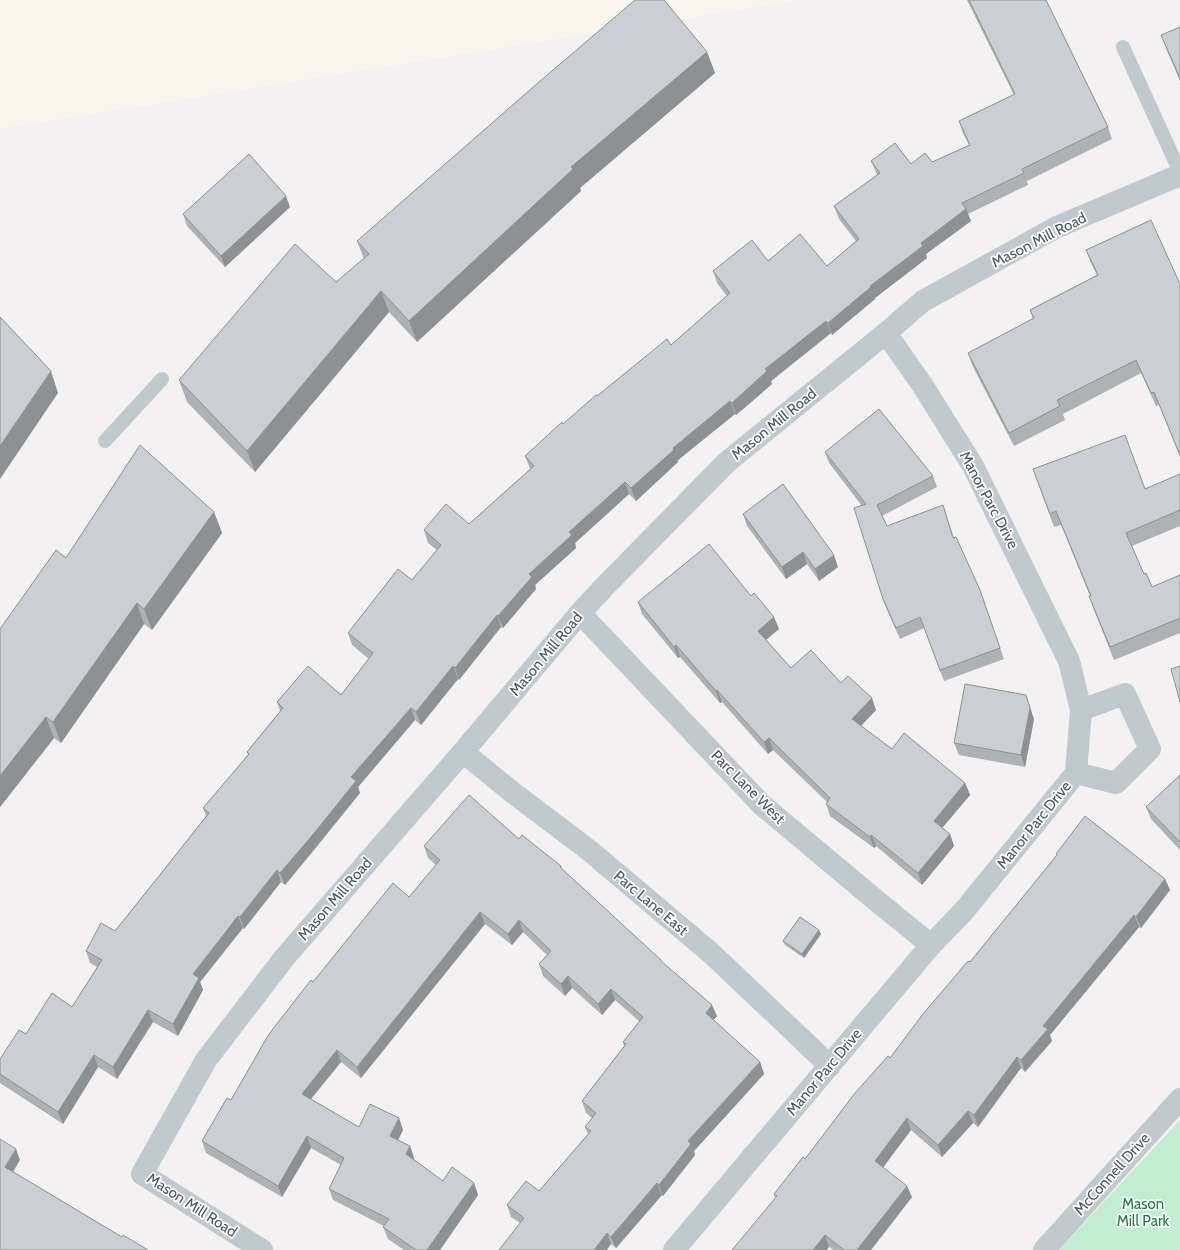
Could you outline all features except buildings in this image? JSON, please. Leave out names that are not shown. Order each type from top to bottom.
[{"type":"street","name":"Mason Mill Road","points":[[262,1250],[142,1174],[211,1054],[285,957],[463,752],[580,613],[727,462],[886,333],[923,301],[1057,227],[1180,174]]},
{"type":"street","name":"Manor Parc Drive","points":[[674,1250],[931,945],[963,912],[1076,773],[1081,710],[1069,661],[973,466],[921,382],[886,333]]},
{"type":"street","name":"Parc Lane West","points":[[580,613],[762,805],[931,945]]},
{"type":"street","points":[[1076,773],[1116,783],[1150,750],[1125,694],[1081,710]]},
{"type":"street","name":"Parc Lane East","points":[[463,752],[512,792],[590,851],[712,954],[830,1066]]},
{"type":"street","name":"McConnell Drive","points":[[1044,1250],[1180,1098]]},
{"type":"lane","points":[[1123,47],[1180,174]]},
{"type":"lane","points":[[105,441],[162,378]]},
{"type":"shaded area","points":[[0,0],[800,0],[0,129]]},
{"type":"green space","name":"Mason Mill Park","points":[[1180,1120],[1180,1250],[1059,1250]]}]
